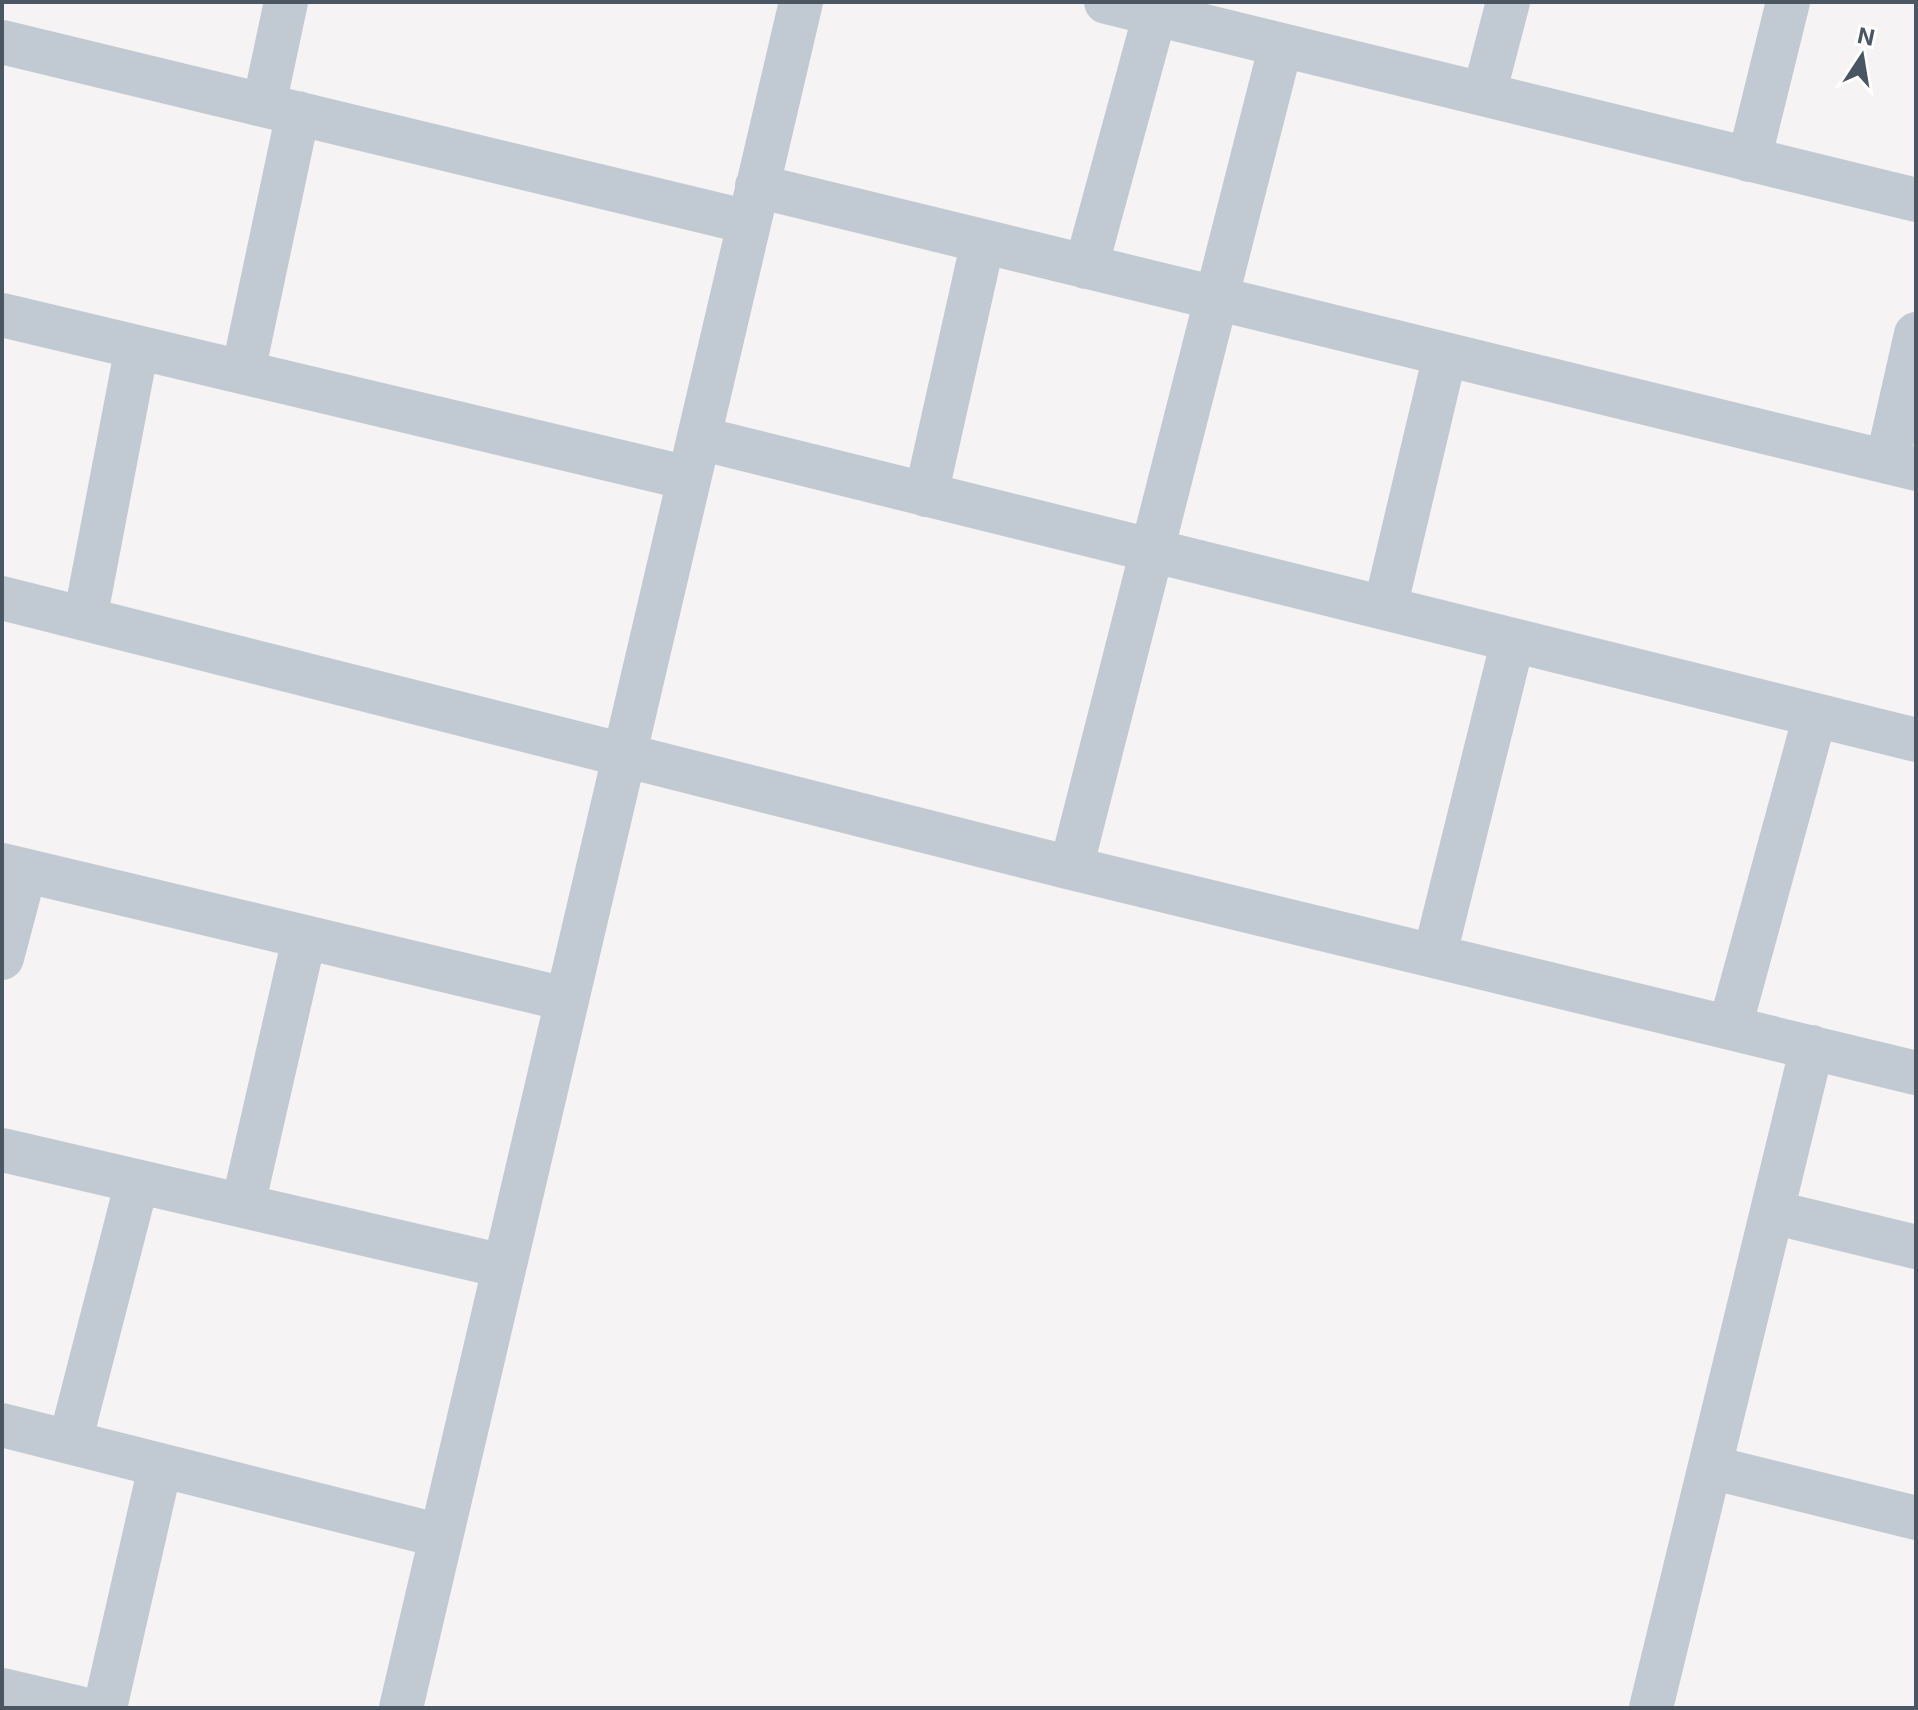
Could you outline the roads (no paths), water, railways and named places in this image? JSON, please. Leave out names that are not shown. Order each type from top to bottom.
[{"type":"street","points":[[243,372],[281,109],[286,2]]},
{"type":"street","points":[[401,1708],[622,752],[801,2]]},
{"type":"street","points":[[1106,2],[1916,200]]},
{"type":"street","points":[[1484,94],[1508,2]]},
{"type":"street","points":[[1749,160],[1788,2]]},
{"type":"street","points":[[1086,267],[1155,14]]},
{"type":"street","points":[[2,42],[281,109],[752,204],[983,241],[1901,466],[1916,334]]},
{"type":"street","points":[[1071,868],[1281,45]]},
{"type":"street","points":[[926,495],[983,241]]},
{"type":"street","points":[[2,315],[243,372],[693,458],[926,495],[1916,740]]},
{"type":"street","points":[[85,619],[137,347]]},
{"type":"street","points":[[1385,608],[1445,355]]},
{"type":"street","points":[[2,598],[622,752],[1071,868],[1916,1073]]},
{"type":"street","points":[[1435,954],[1513,640]]},
{"type":"street","points":[[1730,1027],[1815,716]]},
{"type":"street","points":[[2,958],[14,868],[565,999]]},
{"type":"street","points":[[243,1205],[304,939]]},
{"type":"street","points":[[1651,1708],[1812,1047]]},
{"type":"street","points":[[2,1150],[503,1266]]},
{"type":"street","points":[[70,1442],[137,1182]]},
{"type":"street","points":[[1772,1212],[1916,1247]]},
{"type":"street","points":[[2,1425],[441,1536]]},
{"type":"street","points":[[105,1708],[160,1467]]},
{"type":"street","points":[[1710,1467],[1916,1518]]},
{"type":"street","points":[[2,1690],[79,1708]]}]
